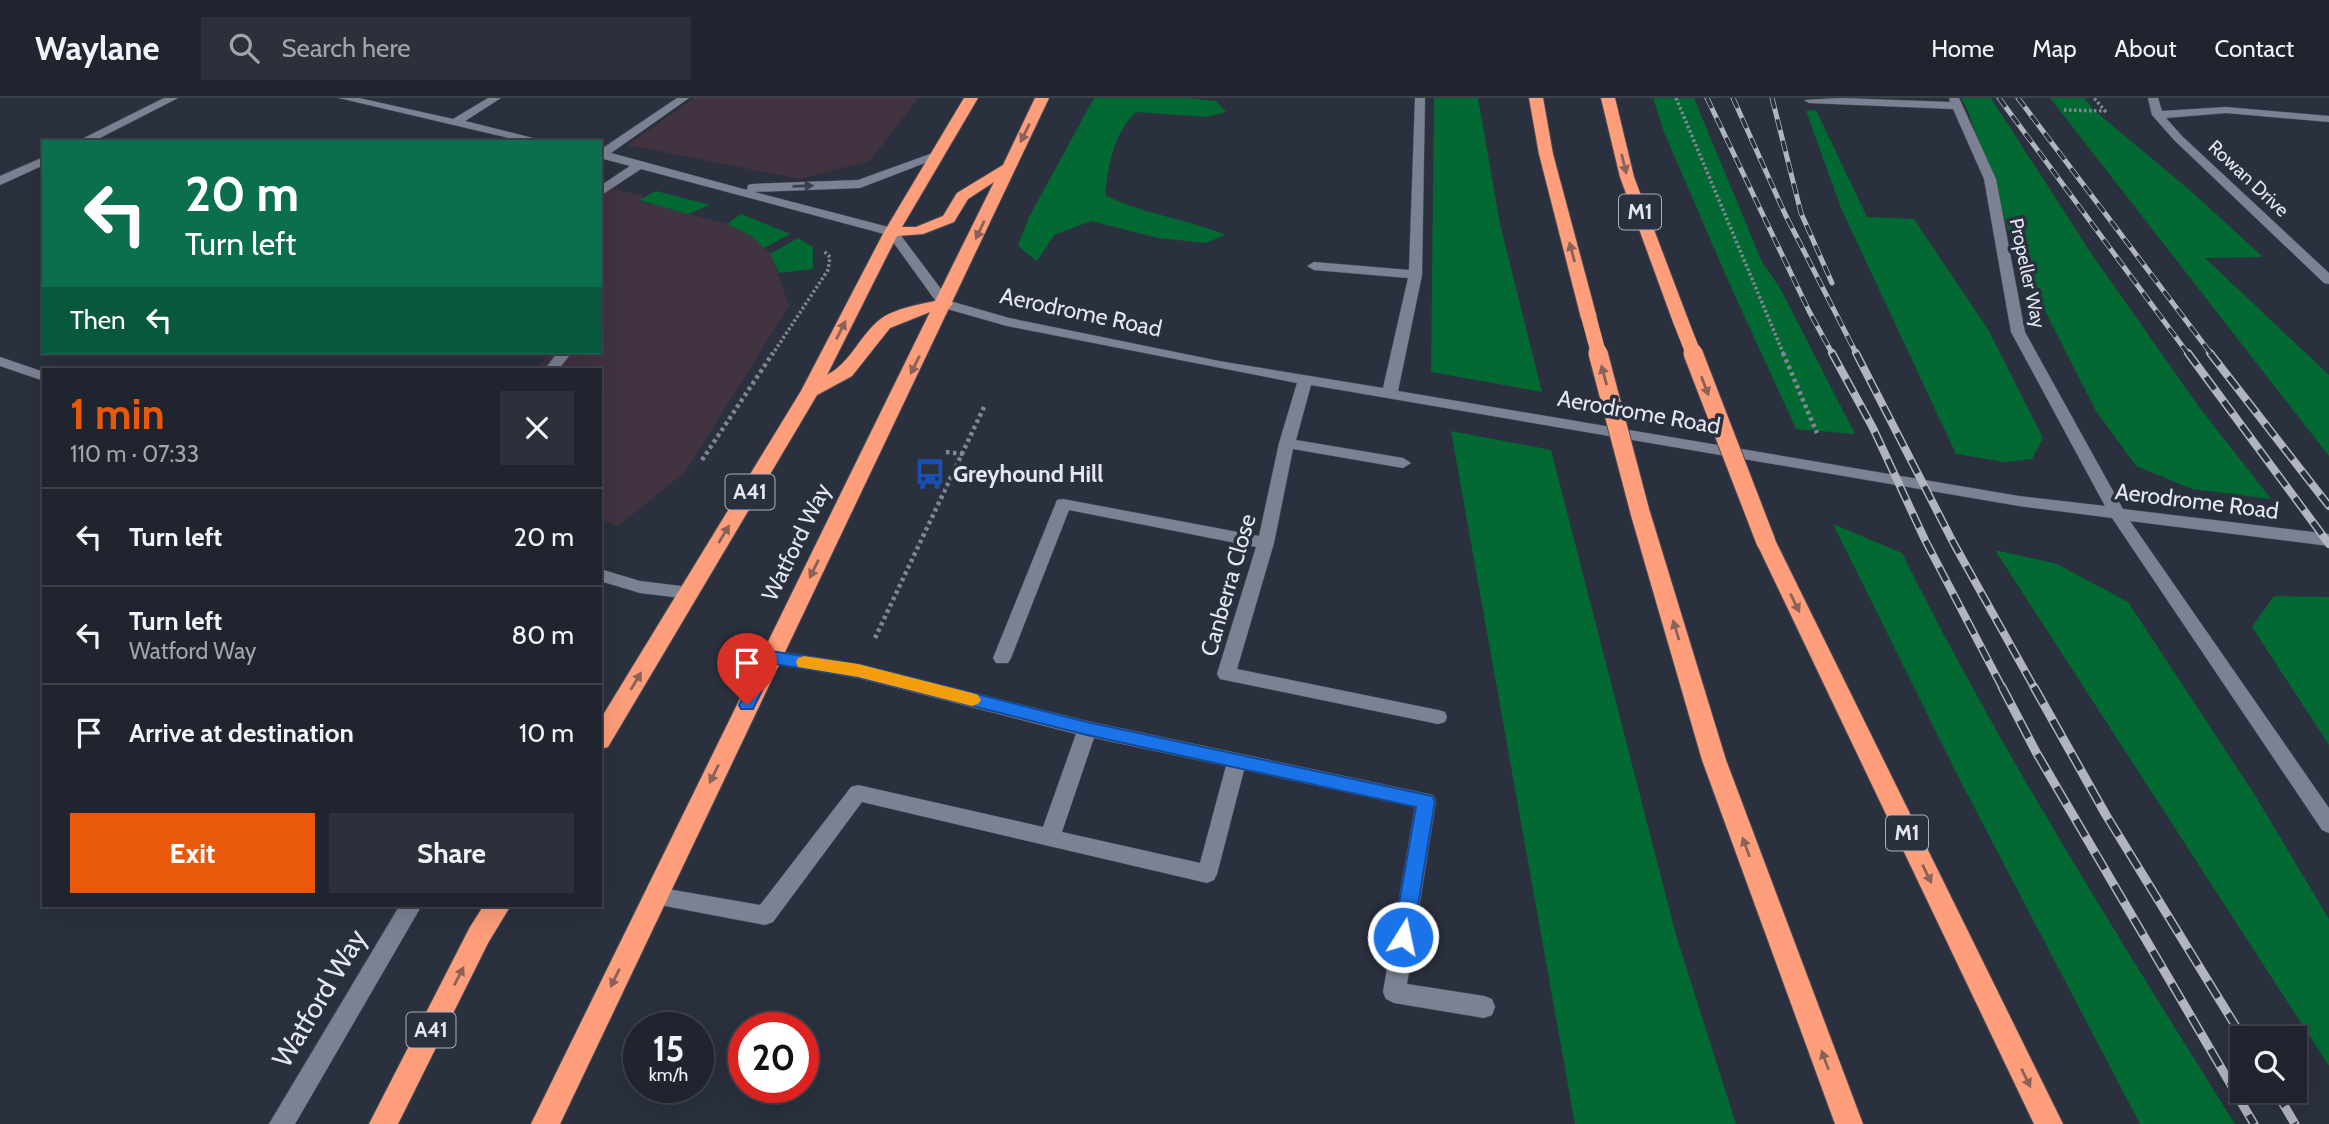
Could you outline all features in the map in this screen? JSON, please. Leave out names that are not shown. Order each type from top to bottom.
[{"type":"highway","name":"A41","points":[[602,737],[810,391],[892,232],[934,156],[971,98]]},
{"type":"highway","name":"Watford Way","points":[[545,1124],[770,657],[945,304],[1042,98]]},
{"type":"highway","points":[[1535,98],[1546,154],[1640,512],[1714,760],[1849,1124]]},
{"type":"highway","name":"M1","points":[[1608,98],[1627,177],[1766,542],[2049,1124]]},
{"type":"highway","points":[[892,232],[918,231],[949,219],[962,196],[1007,168]]},
{"type":"highway","points":[[810,391],[846,372],[884,324],[914,311],[945,304]]},
{"type":"highway","name":"A41","points":[[383,1124],[479,935],[497,907]]},
{"type":"street","points":[[86,140],[173,98]]},
{"type":"street","points":[[344,98],[534,140]]},
{"type":"street","points":[[456,122],[496,98]]},
{"type":"street","points":[[602,154],[684,98]]},
{"type":"street","points":[[1390,392],[1415,275],[1420,98]]},
{"type":"street","name":"Rowan Drive","points":[[2153,98],[2158,115],[2178,138],[2329,280]]},
{"type":"street","name":"Propeller Way","points":[[1809,100],[1957,102],[1990,179],[2018,332],[2117,514],[2191,627],[2329,824]]},
{"type":"street","points":[[2158,115],[2226,110],[2329,119]]},
{"type":"street","points":[[602,155],[734,188],[892,232],[945,304]]},
{"type":"street","points":[[734,188],[860,184],[934,156]]},
{"type":"street","points":[[0,181],[42,161]]},
{"type":"street","points":[[602,191],[640,164]]},
{"type":"street","points":[[1314,267],[1415,275]]},
{"type":"street","name":"Aerodrome Road","points":[[945,304],[1007,322],[1305,379],[2019,501],[2329,540]]},
{"type":"street","points":[[553,368],[563,354]]},
{"type":"street","points":[[0,361],[42,376]]},
{"type":"street","name":"Canberra Close","points":[[1305,379],[1287,443],[1266,543],[1227,674],[1438,717]]},
{"type":"street","points":[[1287,443],[1403,463]]},
{"type":"street","points":[[1002,658],[1063,504],[1266,543]]},
{"type":"street","points":[[602,579],[689,593]]},
{"type":"street","points":[[770,657],[858,671],[1087,729],[1426,801],[1394,992],[1484,1007]]},
{"type":"street","points":[[1049,838],[1087,729]]},
{"type":"street","points":[[656,896],[765,915],[858,793],[1208,874],[1237,761]]},
{"type":"street","name":"Watford Way","points":[[281,1124],[410,907]]},
{"type":"path","points":[[1676,98],[1815,428]]},
{"type":"path","points":[[2064,110],[2105,111],[2094,98]]},
{"type":"path","points":[[702,460],[828,270],[830,257],[816,243]]},
{"type":"path","points":[[869,649],[985,405]]},
{"type":"path","points":[[946,452],[964,454]]},
{"type":"shaded area","points":[[694,98],[918,98],[870,161],[800,179],[628,145]]},
{"type":"shaded area","points":[[602,186],[644,196],[640,201],[727,224],[753,237],[772,256],[789,306],[685,472],[618,526],[602,521],[602,368],[536,368],[548,354],[602,354]]},
{"type":"green space","points":[[1094,98],[1187,98],[1216,101],[1226,112],[1207,117],[1136,112],[1117,140],[1105,195],[1225,235],[1206,243],[1158,238],[1091,221],[1054,235],[1037,261],[1018,246],[1028,219]]},
{"type":"green space","points":[[1434,98],[1478,98],[1500,224],[1542,392],[1431,372]]},
{"type":"green space","points":[[1653,98],[1694,98],[1762,262],[1780,288],[1855,434],[1796,429],[1727,278],[1664,132]]},
{"type":"green space","points":[[1961,98],[1991,98],[2091,253],[2199,407],[2271,499],[2192,489],[2136,466],[2096,411],[2017,256],[1968,111]]},
{"type":"green space","points":[[2050,98],[2084,98],[2095,111],[2193,193],[2263,257],[2205,258],[2329,375],[2329,456]]},
{"type":"green space","points":[[1816,110],[1867,217],[1914,219],[1989,331],[2043,438],[2032,459],[2005,462],[1956,454],[1841,208],[1806,111]]},
{"type":"green space","points":[[656,191],[710,205],[688,214],[639,200]]},
{"type":"green space","points":[[741,214],[790,234],[764,248],[753,237],[727,224]]},
{"type":"green space","points":[[798,238],[813,247],[813,269],[779,273],[770,254]]},
{"type":"green space","points":[[1451,431],[1551,450],[1676,935],[1736,1124],[1575,1124]]},
{"type":"green space","points":[[1833,524],[1902,553],[2020,771],[2104,913],[2235,1124],[2140,1124],[1961,782]]},
{"type":"green space","points":[[1995,550],[2057,564],[2128,602],[2253,792],[2329,919],[2329,1066],[2307,1032],[2307,1026],[2303,1026]]},
{"type":"green space","points":[[2274,596],[2329,597],[2329,745],[2252,627]]},
{"type":"railway","points":[[1707,98],[1809,311],[1833,355]]},
{"type":"railway","points":[[1733,98],[1785,214],[1857,355]]},
{"type":"railway","points":[[1772,98],[1801,213],[1832,283]]},
{"type":"railway","points":[[1999,98],[2189,355]]},
{"type":"railway","points":[[2018,98],[2212,355]]},
{"type":"railway","points":[[1832,353],[1873,428],[1925,540],[2003,689]]},
{"type":"railway","points":[[1856,353],[1954,544],[2035,689]]},
{"type":"railway","points":[[2188,353],[2329,544]]},
{"type":"railway","points":[[2210,353],[2329,506]]},
{"type":"railway","points":[[2002,687],[2036,752],[2254,1124]]},
{"type":"railway","points":[[2034,687],[2106,815],[2236,1026]]},
{"type":"railway","points":[[2283,1103],[2295,1124]]},
{"type":"slow traffic","points":[[804,662],[858,671],[972,700]]},
{"type":"place","name":"Greyhound Hill","points":[[930,474]]},
{"type":"route","points":[[747,705],[770,657],[858,671],[1087,729],[1426,801],[1403,937]]}]
